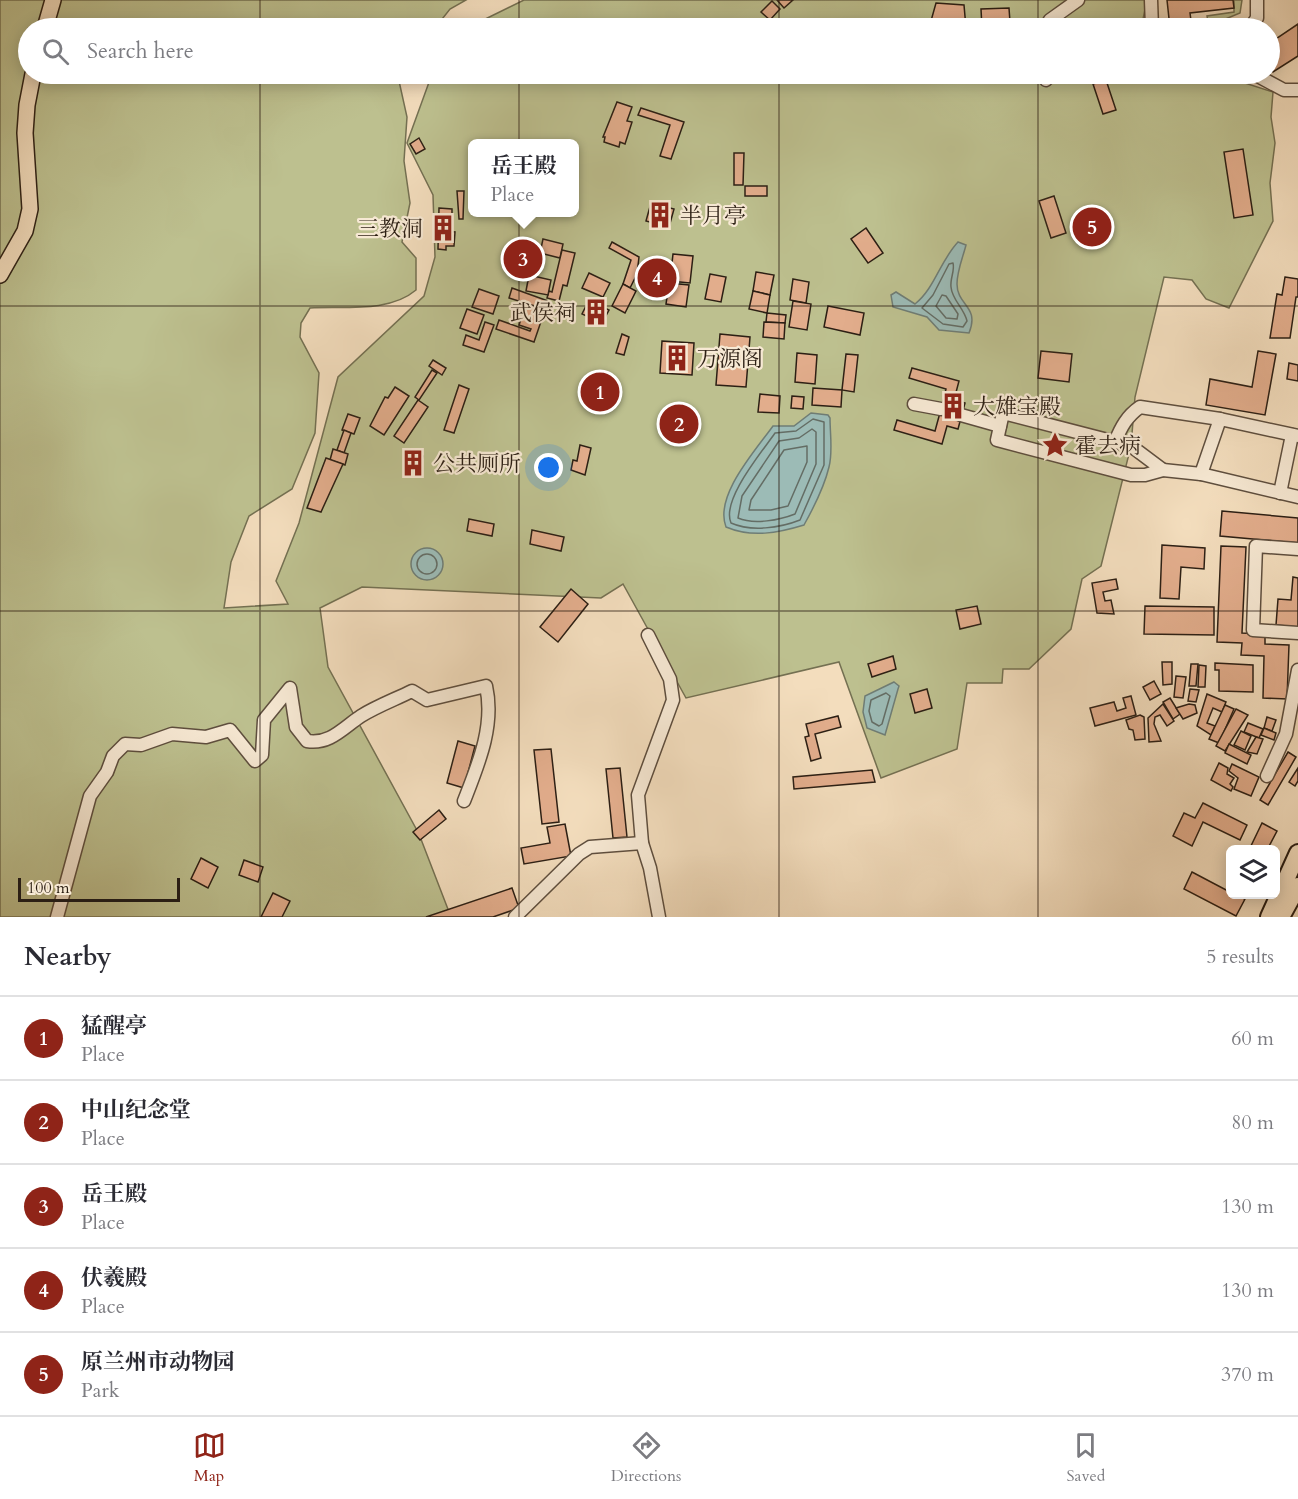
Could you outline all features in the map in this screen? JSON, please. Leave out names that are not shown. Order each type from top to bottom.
[{"type":"highway","points":[[1269,917],[1298,853]]},
{"type":"highway","points":[[1281,917],[1298,886]]},
{"type":"main road","points":[[48,18],[53,0]]},
{"type":"main road","points":[[0,275],[25,231],[30,209],[26,133],[27,105],[31,84]]},
{"type":"street","points":[[1053,18],[1078,0]]},
{"type":"street","points":[[1151,0],[1152,18]]},
{"type":"street","points":[[1257,0],[1257,18]]},
{"type":"street","points":[[1273,84],[1284,90],[1298,90]]},
{"type":"street","points":[[914,404],[940,409]]},
{"type":"street","points":[[1115,442],[1130,414],[1140,407],[1220,419],[1295,435],[1280,493]]},
{"type":"street","points":[[1163,470],[1131,446],[1003,413],[997,440],[1131,475],[1144,475],[1163,470],[1201,474],[1298,497]]},
{"type":"street","points":[[961,415],[1000,426]]},
{"type":"street","points":[[1201,474],[1220,419]]},
{"type":"street","points":[[1298,549],[1256,546],[1252,630],[1298,633]]},
{"type":"street","points":[[648,635],[670,679],[673,700],[638,795],[642,843],[650,868],[659,917]]},
{"type":"street","points":[[1267,776],[1286,734],[1298,670]]},
{"type":"street","points":[[57,917],[90,795],[107,772],[113,756],[124,744],[141,745],[171,734],[206,738],[230,730],[255,761],[262,755],[264,720],[290,688],[297,727],[307,741],[315,742],[340,734],[361,717],[412,691],[427,700],[486,686],[489,701],[483,754],[464,801]]},
{"type":"street","points":[[515,917],[579,854],[590,847],[642,843]]},
{"type":"green space","points":[[0,0],[466,0],[450,9],[443,18],[18,18],[18,84],[400,84],[407,117],[404,161],[410,203],[402,242],[416,258],[416,290],[393,302],[380,305],[310,308],[301,323],[300,337],[319,373],[315,433],[292,489],[249,516],[231,562],[224,608],[288,604],[276,581],[299,523],[338,377],[424,296],[435,257],[433,195],[407,143],[428,84],[1248,84],[1273,92],[1271,117],[1275,143],[1270,183],[1273,221],[1229,308],[1206,299],[1192,280],[1164,277],[1135,397],[1131,446],[1101,566],[1082,579],[1071,629],[1029,669],[1003,669],[1002,683],[967,683],[957,749],[881,778],[839,662],[686,698],[623,584],[601,598],[362,587],[320,608],[328,667],[419,834],[451,917],[0,917]]},
{"type":"green space","points":[[524,0],[1147,0],[1143,18],[487,18]]},
{"type":"green space","points":[[1234,0],[1242,0],[1240,13],[1228,18],[1207,18],[1207,16],[1234,12]]},
{"type":"water","points":[[958,242],[966,245],[957,284],[960,297],[972,317],[969,333],[939,330],[927,317],[893,307],[891,295],[896,292],[915,304],[922,298],[946,257]]},
{"type":"water","points":[[811,413],[828,415],[830,418],[831,455],[822,490],[804,525],[765,533],[746,532],[726,527],[724,515],[731,488],[756,448],[773,426],[794,426]]},
{"type":"water","points":[[427,548],[438,553],[443,564],[438,575],[427,580],[416,575],[411,564],[416,553]]},
{"type":"water","points":[[894,682],[899,686],[885,735],[867,728],[863,712],[865,696]]},
{"type":"building","points":[[777,0],[793,0],[784,8]]},
{"type":"building","points":[[1167,0],[1233,0],[1234,8],[1190,13],[1191,18],[1169,18]]},
{"type":"building","points":[[772,1],[780,9],[772,18],[768,18],[761,12]]},
{"type":"building","points":[[936,3],[964,5],[965,18],[932,18]]},
{"type":"building","points":[[1009,8],[1010,18],[981,18],[981,9]]},
{"type":"building","points":[[1298,24],[1298,56],[1280,68],[1280,36]]},
{"type":"building","points":[[1093,84],[1107,84],[1116,110],[1103,114]]},
{"type":"building","points":[[617,102],[632,107],[627,121],[632,122],[625,144],[620,142],[619,147],[604,142],[605,137],[603,137]]},
{"type":"building","points":[[641,108],[684,122],[671,159],[660,156],[670,125],[638,115]]},
{"type":"building","points":[[419,138],[425,149],[416,154],[410,144]]},
{"type":"building","points":[[1243,149],[1253,215],[1234,218],[1224,152]]},
{"type":"building","points":[[734,153],[744,153],[743,185],[734,185]]},
{"type":"building","points":[[745,186],[767,186],[767,196],[745,196]]},
{"type":"building","points":[[457,191],[464,191],[463,219],[459,219]]},
{"type":"building","points":[[1054,196],[1066,233],[1051,238],[1039,201]]},
{"type":"building","name":"半月亭","points":[[651,203],[674,209],[669,227],[646,221]]},
{"type":"building","name":"三教洞","points":[[439,208],[452,209],[452,224],[446,224],[446,231],[455,232],[454,246],[446,246],[446,250],[438,249]]},
{"type":"building","points":[[866,228],[883,253],[868,263],[851,239]]},
{"type":"building","points":[[543,239],[563,244],[560,258],[540,253]]},
{"type":"building","points":[[612,242],[639,257],[637,274],[630,288],[623,284],[631,260],[609,248]]},
{"type":"building","points":[[518,245],[536,251],[529,273],[511,267]]},
{"type":"building","points":[[562,250],[575,253],[567,286],[563,285],[559,301],[547,298],[549,291],[552,292]]},
{"type":"building","points":[[673,254],[693,256],[690,283],[670,281]]},
{"type":"building","points":[[651,262],[669,266],[664,293],[645,289]]},
{"type":"building","points":[[756,272],[774,275],[770,295],[753,291]]},
{"type":"building","points":[[589,273],[610,283],[603,297],[582,288]]},
{"type":"building","points":[[710,274],[726,277],[721,302],[705,299]]},
{"type":"building","points":[[529,275],[551,280],[548,295],[526,291]]},
{"type":"building","points":[[1285,277],[1298,279],[1298,297],[1296,297],[1290,338],[1270,338],[1277,294],[1282,295]]},
{"type":"building","points":[[793,279],[809,282],[806,303],[790,300]]},
{"type":"building","points":[[669,283],[689,285],[686,307],[666,304]]},
{"type":"building","points":[[623,284],[636,291],[625,313],[612,306]]},
{"type":"building","points":[[512,288],[548,301],[534,342],[496,329],[499,320],[530,331],[531,329],[519,325],[526,305],[538,307],[509,298]]},
{"type":"building","points":[[479,289],[499,296],[493,314],[472,307]]},
{"type":"building","points":[[753,291],[770,295],[767,313],[749,309]]},
{"type":"building","name":"武侯祠","points":[[589,300],[609,310],[602,323],[582,314]]},
{"type":"building","points":[[793,301],[811,304],[807,330],[789,327]]},
{"type":"building","points":[[828,306],[864,313],[860,335],[824,327]]},
{"type":"building","points":[[467,309],[484,315],[477,334],[460,328]]},
{"type":"building","points":[[767,313],[786,315],[785,323],[766,322]]},
{"type":"building","points":[[485,322],[494,325],[484,352],[463,345],[466,335],[479,340]]},
{"type":"building","points":[[764,322],[785,323],[784,339],[763,337]]},
{"type":"building","points":[[622,334],[629,337],[624,355],[616,353]]},
{"type":"building","points":[[720,334],[750,337],[746,387],[716,385]]},
{"type":"building","name":"万源阁","points":[[662,341],[694,343],[692,375],[660,373]]},
{"type":"building","points":[[1041,351],[1072,354],[1069,382],[1038,378]]},
{"type":"building","points":[[1258,351],[1276,354],[1265,415],[1206,405],[1210,379],[1252,387]]},
{"type":"building","points":[[797,353],[817,355],[815,384],[795,382]]},
{"type":"building","points":[[846,354],[858,355],[854,392],[842,390]]},
{"type":"building","points":[[433,360],[446,368],[442,375],[429,366]]},
{"type":"building","points":[[1289,363],[1298,365],[1298,381],[1287,379]]},
{"type":"building","name":"大雄宝殿","points":[[912,368],[959,381],[954,400],[965,403],[958,429],[947,426],[942,444],[894,430],[897,420],[935,431],[946,389],[909,378]]},
{"type":"building","points":[[432,370],[437,373],[419,400],[415,397]]},
{"type":"building","points":[[596,384],[608,388],[604,399],[593,396]]},
{"type":"building","points":[[459,385],[469,389],[454,433],[444,430]]},
{"type":"building","points":[[395,387],[409,396],[384,435],[370,426],[385,397],[388,398]]},
{"type":"building","points":[[813,388],[842,390],[841,407],[812,405]]},
{"type":"building","points":[[760,394],[780,396],[779,413],[758,412]]},
{"type":"building","points":[[792,396],[804,397],[803,409],[791,408]]},
{"type":"building","points":[[418,400],[428,407],[404,443],[394,436]]},
{"type":"building","points":[[348,414],[360,418],[354,434],[342,430]]},
{"type":"building","points":[[672,414],[689,416],[687,434],[670,432]]},
{"type":"building","points":[[344,430],[351,433],[344,453],[337,450]]},
{"type":"building","points":[[580,445],[591,448],[585,475],[571,470],[573,460],[577,461]]},
{"type":"building","points":[[333,449],[348,454],[345,465],[330,460]]},
{"type":"building","name":"公共厕所","points":[[407,453],[423,456],[419,473],[404,470]]},
{"type":"building","points":[[326,458],[343,464],[321,512],[307,508]]},
{"type":"building","points":[[1222,511],[1298,518],[1298,543],[1220,536]]},
{"type":"building","points":[[469,519],[494,524],[492,536],[467,531]]},
{"type":"building","points":[[532,530],[564,537],[561,551],[530,544]]},
{"type":"building","points":[[1162,545],[1205,548],[1204,569],[1181,567],[1179,599],[1160,598]]},
{"type":"building","points":[[1221,546],[1246,547],[1242,633],[1265,634],[1265,644],[1289,645],[1287,699],[1263,698],[1264,656],[1241,655],[1242,643],[1217,642]]},
{"type":"building","points":[[1293,577],[1298,578],[1298,627],[1276,625],[1278,599],[1291,600]]},
{"type":"building","points":[[1116,579],[1118,589],[1103,592],[1105,601],[1111,600],[1114,614],[1097,613],[1092,583]]},
{"type":"building","points":[[571,589],[588,604],[558,642],[540,627]]},
{"type":"building","points":[[977,606],[981,624],[960,629],[956,610]]},
{"type":"building","points":[[1145,606],[1214,607],[1214,635],[1144,634]]},
{"type":"building","points":[[893,656],[896,669],[872,677],[868,664]]},
{"type":"building","points":[[1162,662],[1172,662],[1172,684],[1163,685]]},
{"type":"building","points":[[1215,663],[1253,665],[1253,692],[1219,691],[1219,670],[1215,670]]},
{"type":"building","points":[[1191,664],[1198,664],[1196,686],[1189,686]]},
{"type":"building","points":[[1199,665],[1206,666],[1205,687],[1198,687]]},
{"type":"building","points":[[1176,676],[1186,677],[1183,698],[1174,697]]},
{"type":"building","points":[[1154,681],[1161,694],[1150,700],[1143,687]]},
{"type":"building","points":[[927,689],[932,708],[915,713],[910,694]]},
{"type":"building","points":[[1190,689],[1199,690],[1196,702],[1188,701]]},
{"type":"building","points":[[1207,694],[1226,702],[1222,712],[1213,708],[1207,723],[1215,726],[1211,735],[1197,726]]},
{"type":"building","points":[[1131,696],[1136,715],[1095,726],[1090,708],[1114,702],[1117,711],[1126,708],[1123,698]]},
{"type":"building","points":[[1170,698],[1180,714],[1173,719],[1163,702]]},
{"type":"building","points":[[1163,704],[1174,721],[1167,726],[1160,715],[1155,717],[1154,724],[1161,741],[1149,742],[1148,718]]},
{"type":"building","points":[[1189,704],[1195,705],[1197,713],[1183,719],[1176,708]]},
{"type":"building","points":[[1225,705],[1234,709],[1219,743],[1209,739]]},
{"type":"building","points":[[1236,709],[1248,715],[1225,751],[1216,746]]},
{"type":"building","points":[[1140,715],[1144,717],[1145,739],[1135,740],[1133,730],[1129,729],[1126,720]]},
{"type":"building","points":[[838,716],[841,727],[815,734],[821,758],[811,761],[805,737],[809,736],[806,724]]},
{"type":"building","points":[[1267,717],[1276,720],[1272,731],[1264,728]]},
{"type":"building","points":[[1248,723],[1263,729],[1259,738],[1244,732]]},
{"type":"building","points":[[1264,728],[1276,733],[1274,740],[1261,735]]},
{"type":"building","points":[[1241,731],[1251,736],[1245,750],[1234,745]]},
{"type":"building","points":[[1256,737],[1263,739],[1257,754],[1247,752]]},
{"type":"building","points":[[458,741],[475,746],[464,788],[447,783]]},
{"type":"building","points":[[1229,744],[1251,755],[1247,764],[1225,753]]},
{"type":"building","points":[[551,749],[559,822],[542,824],[534,750]]},
{"type":"building","points":[[1288,752],[1296,757],[1268,805],[1260,800]]},
{"type":"building","points":[[1219,763],[1228,768],[1227,774],[1234,778],[1230,784],[1233,787],[1231,791],[1211,780]]},
{"type":"building","points":[[1232,764],[1259,777],[1251,796],[1234,789],[1238,778],[1229,771]]},
{"type":"building","points":[[620,768],[627,837],[613,838],[606,769]]},
{"type":"building","points":[[1298,768],[1298,781],[1295,786],[1289,782]]},
{"type":"building","points":[[872,770],[875,782],[794,789],[793,777]]},
{"type":"building","points":[[1203,803],[1247,825],[1240,840],[1203,822],[1192,846],[1173,836],[1184,813],[1195,818]]},
{"type":"building","points":[[439,810],[446,819],[420,840],[413,832]]},
{"type":"building","points":[[1262,823],[1277,831],[1270,845],[1251,845]]},
{"type":"building","points":[[565,824],[571,856],[524,864],[521,848],[550,843],[547,827]]},
{"type":"building","points":[[201,858],[218,867],[208,888],[191,879]]},
{"type":"building","points":[[244,860],[263,867],[258,882],[239,875]]},
{"type":"building","points":[[1192,872],[1226,890],[1226,899],[1245,899],[1236,916],[1184,889]]},
{"type":"building","points":[[512,888],[519,908],[493,917],[426,917]]},
{"type":"building","points":[[273,893],[290,901],[282,917],[261,917]]},
{"type":"tunnel","points":[[941,409],[961,415]]},
{"type":"place","name":"半月亭","points":[[660,215]]},
{"type":"place","name":"原兰州市动物园","points":[[1092,227]]},
{"type":"place","name":"三教洞","points":[[443,228]]},
{"type":"place","name":"岳王殿","points":[[523,259]]},
{"type":"place","name":"伏羲殿","points":[[657,278]]},
{"type":"place","name":"武侯祠","points":[[596,312]]},
{"type":"place","name":"万源阁","points":[[677,358]]},
{"type":"place","name":"猛醒亭","points":[[600,392]]},
{"type":"place","name":"大雄宝殿","points":[[953,406]]},
{"type":"place","name":"中山纪念堂","points":[[679,424]]},
{"type":"place","name":"霍去病","points":[[1055,445]]},
{"type":"place","name":"公共厕所","points":[[413,463]]}]
